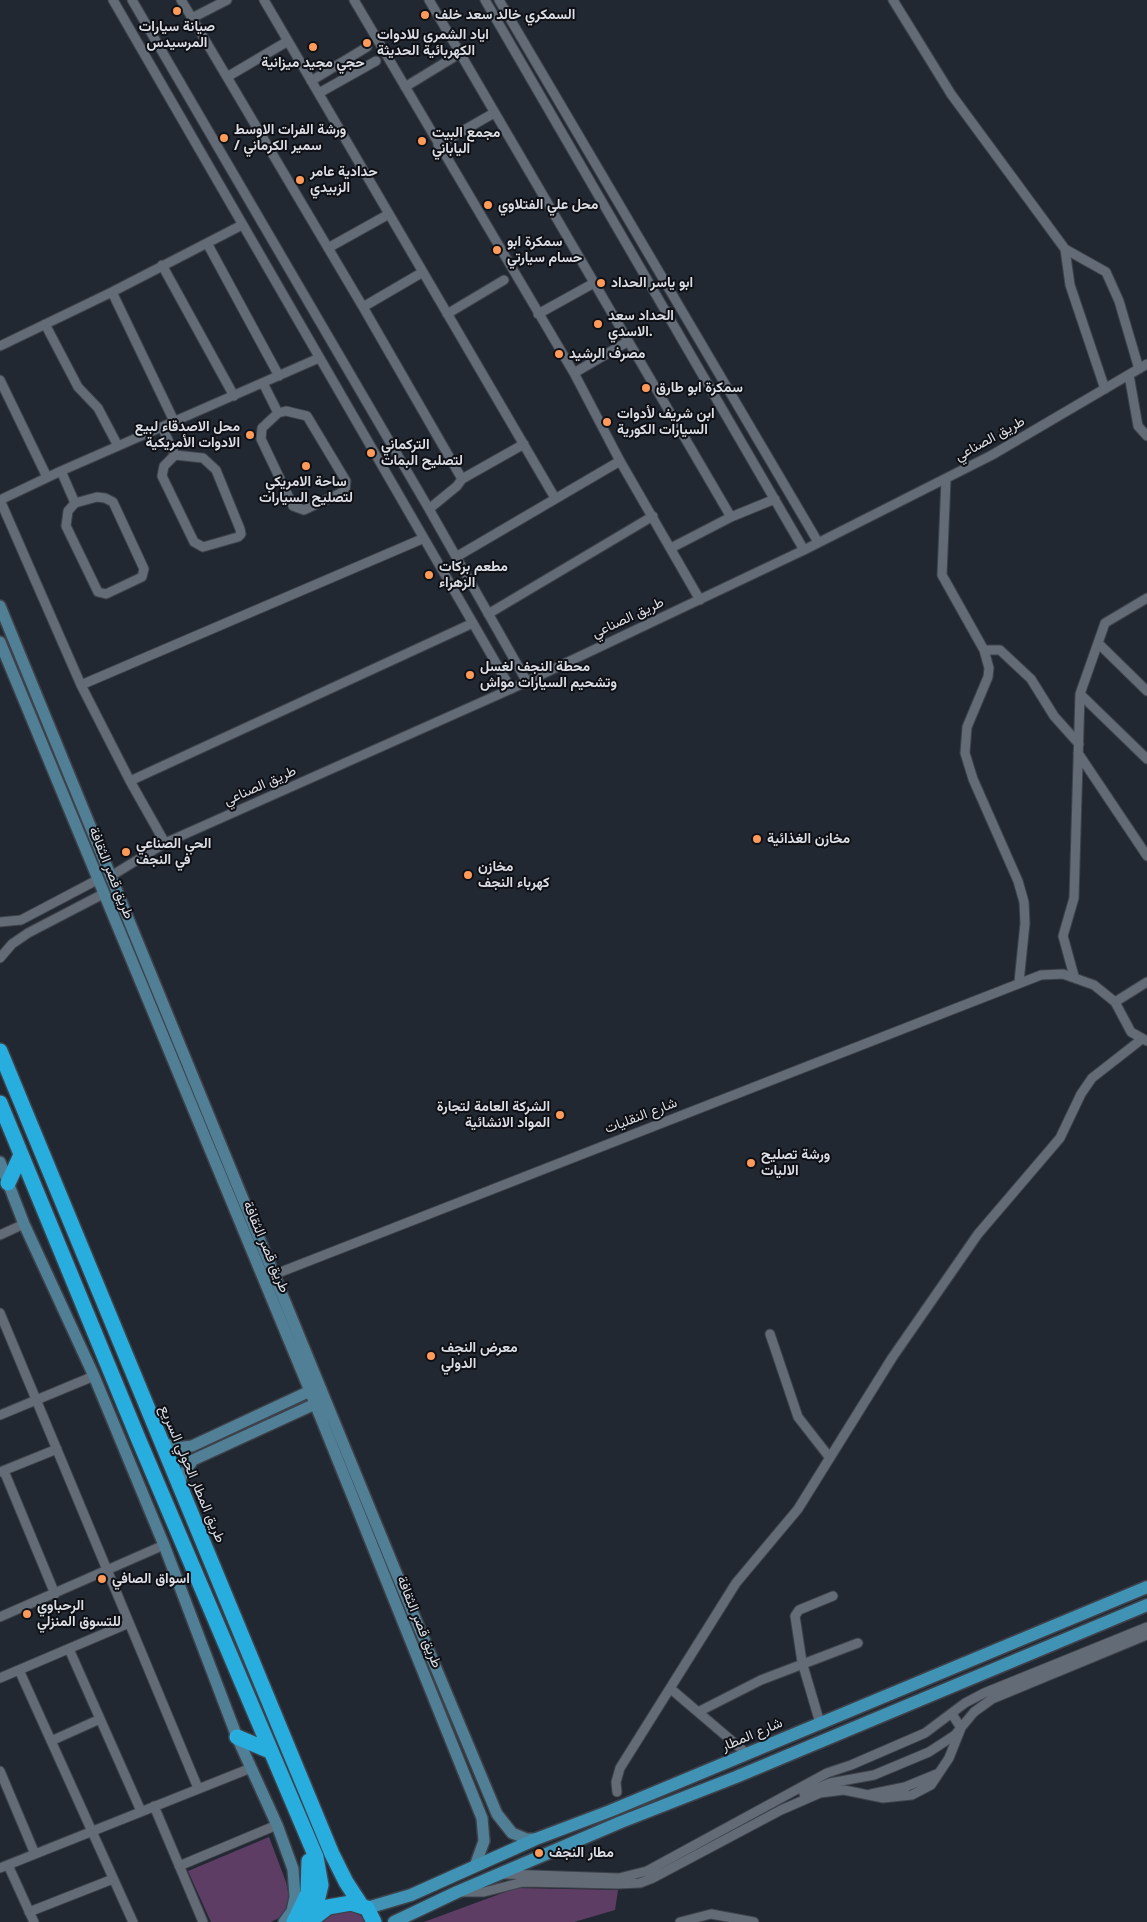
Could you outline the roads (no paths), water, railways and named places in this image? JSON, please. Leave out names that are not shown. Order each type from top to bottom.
[{"type":"highway","name":"طريق المطار الحولي السريع","points":[[0,1051],[332,1854],[346,1882],[374,1922]]},
{"type":"highway","points":[[0,1103],[138,1438],[316,1857],[321,1885],[311,1920]]},
{"type":"highway","points":[[8,1183],[21,1156]]},
{"type":"highway","points":[[122,1398],[127,1402],[133,1402],[139,1399],[142,1394]]},
{"type":"highway","points":[[138,1438],[139,1432],[143,1428],[152,1428],[159,1437]]},
{"type":"highway","points":[[238,1737],[270,1751]]},
{"type":"highway","points":[[294,1922],[306,1898],[309,1881],[308,1860],[298,1814]]},
{"type":"highway","points":[[311,1920],[328,1907],[342,1904],[364,1906]]},
{"type":"main road","name":"شارع المطار","points":[[364,1906],[411,1895],[536,1839],[727,1762],[1147,1587]]},
{"type":"main road","points":[[394,1922],[457,1892],[621,1822],[765,1764],[1147,1604]]},
{"type":"main road","points":[[759,1748],[756,1758],[760,1763],[765,1764]]},
{"type":"main road","points":[[727,1762],[736,1764],[738,1771],[736,1776]]},
{"type":"street","points":[[113,0],[422,538],[474,623],[511,689]]},
{"type":"street","points":[[132,0],[429,509],[527,682]]},
{"type":"street","points":[[181,0],[363,307],[462,480]]},
{"type":"street","points":[[192,18],[227,0]]},
{"type":"street","points":[[264,0],[555,498]]},
{"type":"street","points":[[354,0],[574,373],[620,461],[672,548],[700,600]]},
{"type":"street","points":[[429,0],[730,517]]},
{"type":"street","points":[[485,0],[804,550]]},
{"type":"street","points":[[499,0],[818,542]]},
{"type":"street","points":[[894,0],[951,94],[1066,249],[1106,272],[1143,366]]},
{"type":"street","points":[[227,77],[288,41]]},
{"type":"street","points":[[311,81],[367,47]]},
{"type":"street","points":[[404,87],[459,54]]},
{"type":"street","points":[[319,93],[376,61]]},
{"type":"street","points":[[172,103],[182,104],[188,96]]},
{"type":"street","points":[[183,120],[188,112],[197,113]]},
{"type":"street","points":[[438,145],[494,113]]},
{"type":"street","points":[[328,248],[389,214]]},
{"type":"street","points":[[0,346],[112,292],[242,225]]},
{"type":"street","points":[[620,232],[632,226]]},
{"type":"street","points":[[207,243],[279,376]]},
{"type":"street","points":[[1066,249],[1070,285],[1105,389]]},
{"type":"street","points":[[162,265],[234,396]]},
{"type":"street","points":[[363,307],[423,272]]},
{"type":"street","points":[[447,314],[504,280]]},
{"type":"street","points":[[538,314],[594,283]]},
{"type":"street","points":[[112,292],[174,421]]},
{"type":"street","points":[[45,324],[78,387],[98,408],[118,446]]},
{"type":"street","points":[[574,373],[627,342]]},
{"type":"street","points":[[165,843],[130,781],[81,685],[0,500],[47,477],[319,358]]},
{"type":"street","name":"طريق الصناعي","points":[[111,876],[165,843],[527,682],[804,550],[992,455],[1143,366]]},
{"type":"street","points":[[1129,375],[1138,426],[1147,436]]},
{"type":"street","points":[[0,380],[47,477]]},
{"type":"street","points":[[263,383],[278,413]]},
{"type":"street","points":[[717,400],[730,392]]},
{"type":"street","points":[[286,411],[307,416],[346,481],[345,490],[304,510],[293,506],[261,438],[262,428],[278,413],[286,411]]},
{"type":"street","points":[[162,427],[175,455]]},
{"type":"street","points":[[429,509],[462,480],[524,444]]},
{"type":"street","points":[[175,455],[203,458],[216,470],[240,529],[241,534],[238,537],[203,547],[194,542],[162,476],[164,466],[175,455]]},
{"type":"street","points":[[456,557],[620,461]]},
{"type":"street","points":[[61,471],[75,503]]},
{"type":"street","points":[[946,479],[942,575],[988,659],[988,677],[967,727],[965,754],[973,779],[1018,881],[1024,902],[1025,923],[1019,982]]},
{"type":"street","points":[[97,497],[113,502],[144,569],[142,577],[106,594],[98,592],[66,526],[68,511],[75,503],[97,497]]},
{"type":"street","points":[[672,548],[730,517],[775,499]]},
{"type":"street","points":[[488,614],[653,516]]},
{"type":"street","points":[[81,685],[422,538]]},
{"type":"street","points":[[617,1792],[618,1772],[736,1583],[798,1509],[892,1358],[978,1234],[1060,1138],[1086,1086],[1106,1065],[1144,1040],[1127,1027],[1116,1002],[1094,985],[1074,976],[1063,936],[1074,898],[1080,694],[1105,622],[1147,598]]},
{"type":"street","name":"طريق قصر الثقافة","points":[[0,606],[273,1275],[501,1822],[519,1837],[536,1839]]},
{"type":"street","points":[[130,781],[474,623]]},
{"type":"street","name":"طريق قصر الثقافة","points":[[0,642],[310,1391],[482,1818],[484,1841],[475,1866]]},
{"type":"street","points":[[1098,643],[1147,691]]},
{"type":"street","points":[[984,650],[1000,650],[1031,679],[1147,856]]},
{"type":"street","points":[[1080,694],[1147,759]]},
{"type":"street","points":[[87,855],[100,850]]},
{"type":"street","points":[[0,922],[15,921],[28,917],[97,880]]},
{"type":"street","points":[[0,958],[12,944],[28,933],[103,894]]},
{"type":"street","name":"شارع النقليات","points":[[273,1275],[1019,982],[1052,973],[1074,976]]},
{"type":"street","points":[[1116,1002],[1147,982]]},
{"type":"street","points":[[146,998],[158,992]]},
{"type":"street","points":[[0,1162],[24,1224],[94,1376],[164,1546],[238,1737],[277,1825],[295,1879],[295,1898],[292,1911],[284,1922]]},
{"type":"street","points":[[0,1235],[24,1224]]},
{"type":"street","points":[[0,1313],[198,1788]]},
{"type":"street","points":[[770,1334],[798,1417],[830,1458]]},
{"type":"street","points":[[0,1415],[94,1376]]},
{"type":"street","points":[[159,1437],[176,1448],[185,1448],[310,1391]]},
{"type":"street","points":[[178,1482],[193,1460],[315,1404]]},
{"type":"street","points":[[185,1448],[183,1451],[185,1458],[193,1460]]},
{"type":"street","points":[[55,1594],[2,1472],[57,1449]]},
{"type":"street","points":[[0,1617],[164,1546]]},
{"type":"street","points":[[820,1723],[802,1662],[796,1614],[799,1610],[833,1596]]},
{"type":"street","points":[[0,1678],[129,1623]]},
{"type":"street","points":[[501,1874],[619,1878],[653,1869],[768,1807],[778,1798],[827,1773],[846,1767],[925,1733],[964,1704],[984,1693],[1147,1627]]},
{"type":"street","points":[[768,1807],[782,1804],[826,1784],[874,1775],[929,1752],[961,1728],[978,1708],[999,1695],[1147,1635]]},
{"type":"street","points":[[698,1712],[761,1680],[802,1662],[858,1643]]},
{"type":"street","points":[[69,1649],[141,1811]]},
{"type":"street","points":[[19,1670],[133,1922]]},
{"type":"street","points":[[671,1689],[746,1753]]},
{"type":"street","points":[[952,1714],[961,1728]]},
{"type":"street","points":[[51,1741],[100,1719]]},
{"type":"street","points":[[457,1892],[484,1892],[523,1882],[618,1884],[640,1882],[653,1878],[782,1810],[820,1794],[844,1790],[871,1794],[905,1788],[939,1773],[949,1758],[961,1728]]},
{"type":"street","points":[[846,1767],[850,1779]]},
{"type":"street","points":[[34,1922],[4,1866],[251,1768]]},
{"type":"street","points":[[0,1771],[35,1854]]},
{"type":"street","points":[[0,1800],[10,1796]]},
{"type":"street","points":[[154,1806],[203,1922]]},
{"type":"street","points":[[179,1866],[277,1825]]},
{"type":"street","points":[[29,1912],[113,1879]]},
{"type":"street","points":[[680,1922],[703,1915],[718,1914],[754,1922]]},
{"type":"place","name":"صيانة سيارات المرسيدس","points":[[177,11]]},
{"type":"place","name":"السمكري خالد سعد خلف","points":[[425,15]]},
{"type":"place","name":"اياد الشمري للادوات الكهربائية الحديثة","points":[[367,43]]},
{"type":"place","name":"حجي مجيد ميزانية","points":[[313,47]]},
{"type":"place","name":"ورشة الفرات الاوسط / سمير الكرماني","points":[[224,138]]},
{"type":"place","name":"مجمع البيت الياباني","points":[[422,141]]},
{"type":"place","name":"حدادية عامر الزبيدي","points":[[300,180]]},
{"type":"place","name":"محل علي الفتلاوي","points":[[488,205]]},
{"type":"place","name":"سمكرة ابو حسام سيارتي","points":[[497,250]]},
{"type":"place","name":"ابو ياسر الحداد","points":[[601,283]]},
{"type":"place","name":"الحداد سعد الاسدي.","points":[[598,324]]},
{"type":"place","name":"مصرف الرشيد","points":[[559,354]]},
{"type":"place","name":"سمكرة ابو طارق","points":[[646,388]]},
{"type":"place","name":"ابن شريف لأدوات السيارات الكورية","points":[[607,422]]},
{"type":"place","name":"محل الاصدقاء لبيع الادوات الأمريكية","points":[[250,435]]},
{"type":"place","name":"التركماني لتصليح البمات","points":[[371,453]]},
{"type":"place","name":"ساحة الامريكي لتصليح السيارات","points":[[306,466]]},
{"type":"place","name":"مطعم بركات الزهراء","points":[[429,575]]},
{"type":"place","name":"محطة النجف لغسل وتشحيم السيارات مواش","points":[[470,675]]},
{"type":"place","name":"مخازن الغذائية","points":[[757,839]]},
{"type":"place","name":"الحي الصناعي في النجف","points":[[126,852]]},
{"type":"place","name":"مخازن كهرباء النجف","points":[[468,875]]},
{"type":"place","name":"الشركة العامة لتجارة المواد الانشائية","points":[[560,1115]]},
{"type":"place","name":"ورشة تصليح الاليات","points":[[751,1163]]},
{"type":"place","name":"معرض النجف الدولي","points":[[431,1356]]},
{"type":"place","name":"اسواق الصافي","points":[[102,1579]]},
{"type":"place","name":"الرحباوي للتسوق المنزلي","points":[[27,1614]]},
{"type":"place","name":"مطار النجف","points":[[539,1853]]}]
